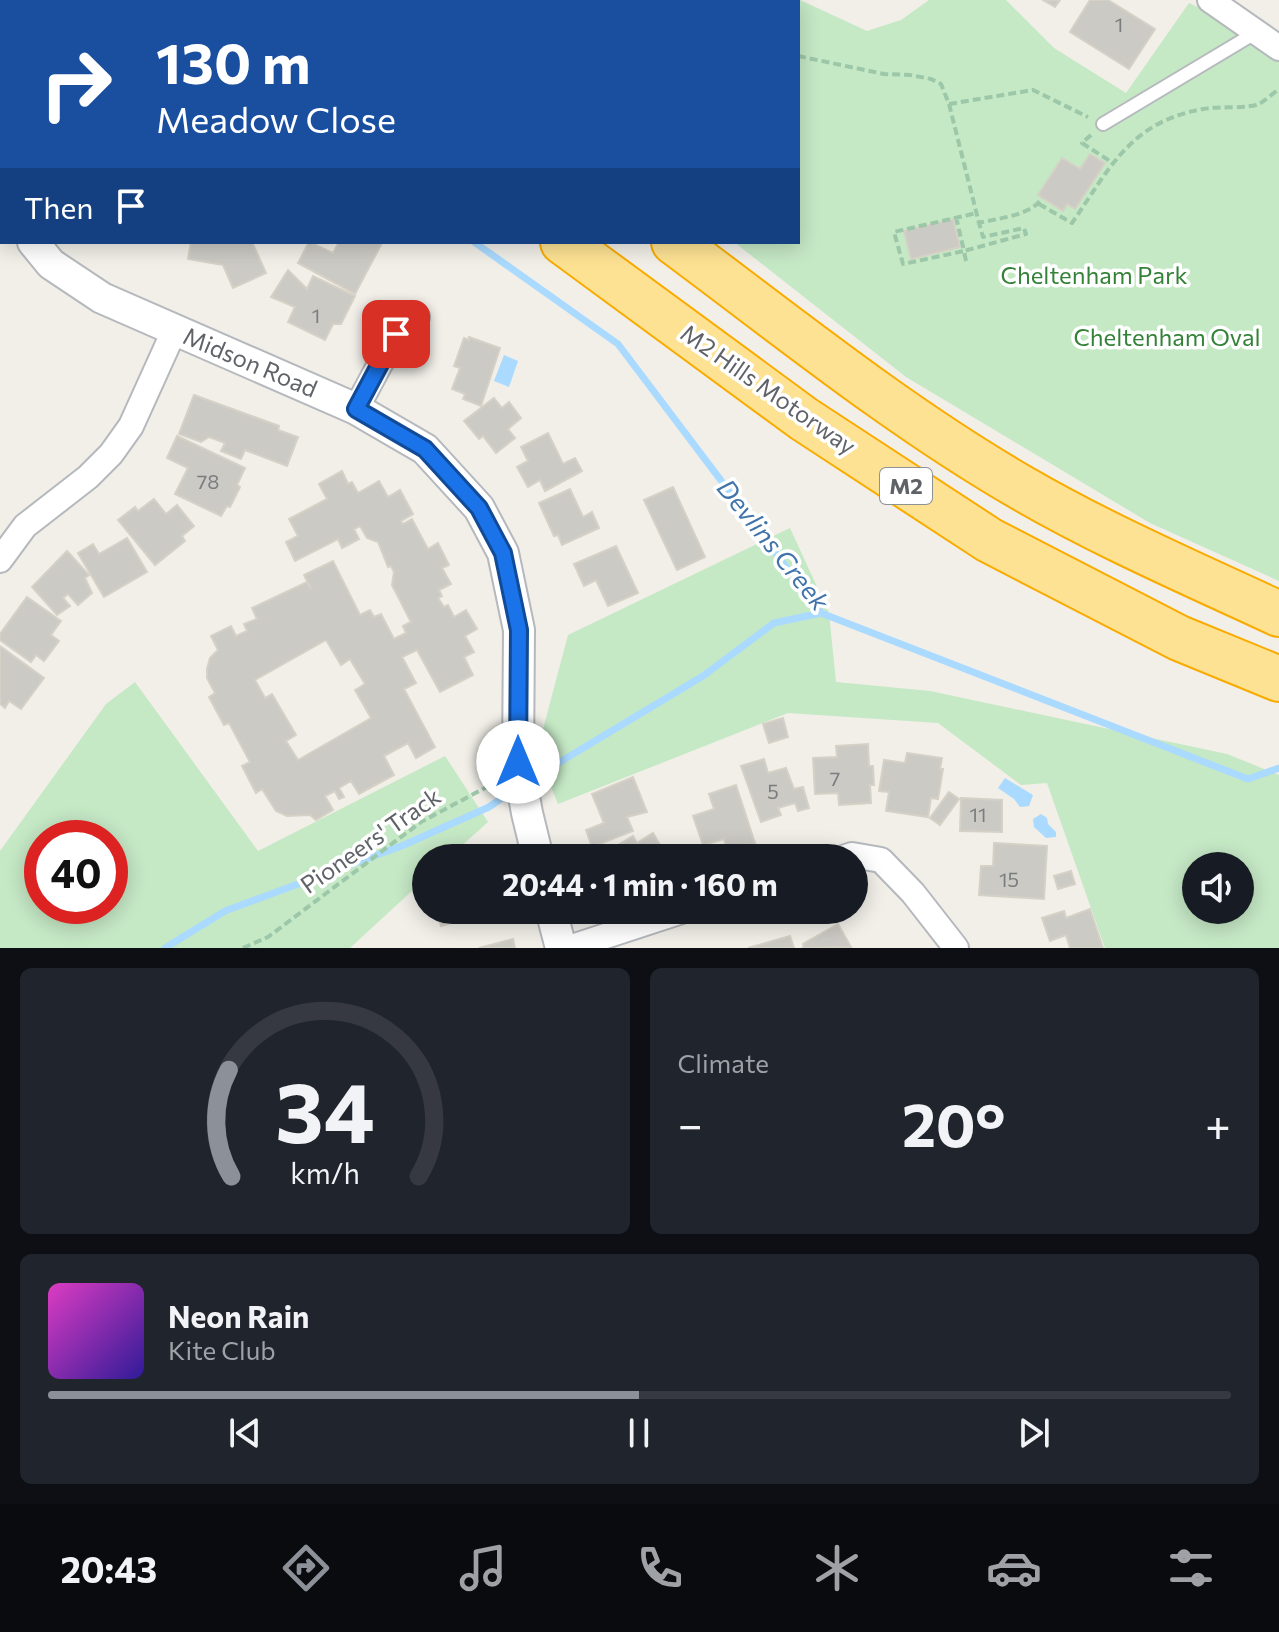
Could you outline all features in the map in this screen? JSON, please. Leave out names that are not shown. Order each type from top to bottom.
[{"type":"highway","name":"M2 Hills Motorway","points":[[566,244],[804,419],[989,540],[1179,638],[1279,679]]},
{"type":"highway","name":"M2","points":[[677,244],[964,453],[1023,489],[1089,523],[1279,614]]},
{"type":"street","points":[[1210,0],[1279,48]]},
{"type":"street","name":"Midson Road","points":[[35,244],[51,264],[102,298],[356,409],[425,449],[479,508],[503,553],[519,630],[518,762],[535,844]]},
{"type":"street","points":[[356,409],[396,334],[417,317]]},
{"type":"street","points":[[0,560],[25,526],[88,477],[111,454],[131,426],[174,331]]},
{"type":"street","points":[[868,858],[881,860],[913,893],[956,948]]},
{"type":"street","points":[[555,924],[561,948]]},
{"type":"street","points":[[569,948],[642,924]]},
{"type":"lane","points":[[1103,124],[1255,33]]},
{"type":"path","points":[[800,56],[884,74],[931,79],[941,84],[949,104],[977,213],[979,223],[983,237],[1024,228],[1026,234],[903,264],[894,232],[977,213]]},
{"type":"path","points":[[1039,204],[1072,223],[1113,163],[1136,136],[1157,124],[1200,109],[1257,105],[1279,89]]},
{"type":"path","points":[[949,104],[1033,90],[1103,124],[1082,143],[1113,163]]},
{"type":"path","points":[[979,223],[1017,214],[1039,204],[1042,198]]},
{"type":"path","points":[[956,217],[966,261]]},
{"type":"path","name":"Pioneers' Track","points":[[243,948],[268,937],[421,822],[495,783],[518,762]]},
{"type":"green space","name":"Cheltenham Park","points":[[800,0],[867,31],[901,20],[929,0],[1006,0],[1054,48],[1126,93],[1189,3],[1255,33],[1279,48],[1279,581],[1150,523],[906,377],[737,244],[800,244]]},
{"type":"green space","points":[[790,528],[829,613],[836,682],[930,691],[1227,754],[1279,775],[1279,948],[1105,948],[1047,783],[1021,785],[938,723],[788,713],[558,804],[537,752],[568,635]]},
{"type":"green space","points":[[135,682],[258,851],[445,756],[488,822],[464,844],[412,844],[412,891],[350,948],[0,948],[0,851],[106,704]]},
{"type":"water","points":[[504,355],[518,361],[509,387],[494,381]]},
{"type":"water","points":[[1005,778],[1033,795],[1029,806],[1020,807],[998,788]]},
{"type":"water","points":[[1041,814],[1047,818],[1056,837],[1046,838],[1034,827],[1033,819]]},
{"type":"building","points":[[1043,0],[1060,0],[1055,7]]},
{"type":"building","points":[[1090,0],[1108,0],[1155,29],[1129,69],[1070,32]]},
{"type":"building","points":[[1090,154],[1105,163],[1075,209],[1067,204],[1063,211],[1038,195],[1062,158],[1080,169]]},
{"type":"building","points":[[953,219],[960,247],[911,259],[904,231]]},
{"type":"building","points":[[191,244],[253,244],[266,273],[233,288],[223,265],[188,259]]},
{"type":"building","points":[[308,244],[333,253],[338,244],[381,244],[355,294],[298,263]]},
{"type":"building","points":[[288,270],[307,289],[313,276],[355,296],[341,324],[333,324],[325,340],[288,322],[295,307],[271,297]]},
{"type":"building","points":[[469,337],[500,348],[481,406],[463,399],[465,394],[452,389],[460,368],[454,366],[464,338],[469,340]]},
{"type":"building","points":[[194,395],[279,426],[278,430],[298,437],[287,466],[245,450],[241,459],[221,451],[225,443],[209,437],[201,442],[179,434]]},
{"type":"building","points":[[494,398],[502,408],[509,402],[521,418],[508,429],[515,438],[496,453],[483,436],[479,439],[464,421]]},
{"type":"building","points":[[548,433],[563,464],[575,458],[582,471],[545,491],[540,480],[528,487],[517,467],[528,461],[521,447]]},
{"type":"building","points":[[177,436],[245,468],[230,507],[227,506],[221,516],[175,494],[188,468],[167,458]]},
{"type":"building","points":[[342,471],[348,484],[352,482],[358,493],[379,481],[388,497],[400,490],[413,514],[401,521],[403,524],[412,519],[428,549],[438,543],[449,565],[442,568],[451,584],[439,590],[442,596],[438,598],[444,607],[448,605],[454,617],[466,610],[477,629],[465,636],[474,652],[464,657],[473,675],[440,692],[417,650],[402,657],[416,683],[404,689],[435,747],[416,758],[408,743],[384,756],[394,775],[359,794],[351,781],[339,788],[344,797],[339,799],[335,791],[325,796],[333,810],[316,820],[310,815],[287,816],[276,811],[262,789],[256,793],[242,766],[250,762],[229,723],[224,725],[209,697],[215,693],[207,678],[207,669],[210,658],[218,650],[211,636],[231,626],[236,636],[247,631],[244,624],[257,619],[252,608],[307,582],[311,589],[304,575],[333,561],[360,615],[370,610],[374,617],[381,614],[394,639],[406,633],[403,626],[411,622],[392,585],[394,572],[391,566],[388,567],[378,542],[367,538],[360,526],[354,529],[359,539],[342,548],[338,539],[295,561],[286,542],[298,536],[289,519],[327,499],[319,484]],"holes":[[[326,640],[341,665],[350,659],[365,684],[355,690],[371,718],[298,760],[286,741],[296,735],[272,694],[265,698],[255,680]]]},
{"type":"building","points":[[673,487],[705,557],[677,570],[644,500]]},
{"type":"building","points":[[570,489],[583,517],[592,512],[599,528],[562,545],[558,535],[554,536],[539,503]]},
{"type":"building","points":[[154,499],[166,514],[177,505],[194,526],[182,536],[185,541],[155,565],[118,520],[135,507],[138,511]]},
{"type":"building","points":[[127,538],[147,572],[104,597],[78,553],[93,544],[99,554]]},
{"type":"building","points":[[616,546],[638,593],[608,606],[596,580],[584,586],[574,564]]},
{"type":"building","points":[[67,551],[89,575],[85,578],[92,593],[78,605],[68,594],[63,598],[70,606],[57,615],[32,587]]},
{"type":"building","points":[[27,597],[61,621],[51,635],[59,641],[44,661],[36,655],[31,662],[0,640],[0,634]]},
{"type":"building","points":[[0,646],[44,678],[21,709],[9,701],[5,708],[0,704]]},
{"type":"building","points":[[783,718],[788,737],[769,743],[763,724]]},
{"type":"building","points":[[868,744],[874,785],[870,785],[871,803],[839,805],[838,793],[815,794],[813,758],[837,757],[836,746]]},
{"type":"building","points":[[907,753],[942,758],[938,799],[931,798],[928,817],[886,811],[889,792],[879,791],[884,760],[905,763]]},
{"type":"building","points":[[764,759],[768,773],[786,768],[794,789],[803,787],[809,808],[798,811],[795,803],[778,808],[781,815],[761,822],[741,766]]},
{"type":"building","points":[[633,777],[647,812],[627,817],[633,831],[600,844],[591,844],[586,830],[604,823],[592,794]]},
{"type":"building","points":[[736,785],[755,843],[726,844],[724,839],[703,844],[693,816],[714,809],[709,794]]},
{"type":"building","points":[[949,792],[959,799],[940,825],[930,818]]},
{"type":"building","points":[[961,798],[1002,800],[1002,832],[960,831]]},
{"type":"building","points":[[653,833],[660,844],[620,844],[633,836],[637,843]]},
{"type":"building","points":[[994,843],[1047,846],[1044,899],[979,895],[981,866],[993,866]]},
{"type":"building","points":[[1071,871],[1075,884],[1058,889],[1054,876]]},
{"type":"building","points":[[1090,909],[1103,948],[1070,948],[1066,935],[1050,941],[1042,918],[1064,911],[1066,918]]},
{"type":"building","points":[[838,924],[851,947],[802,948],[803,944]]},
{"type":"building","points":[[790,936],[794,948],[748,948]]},
{"type":"building","points":[[513,939],[515,948],[479,948]]},
{"type":"waterway","name":"Devlins Creek","points":[[477,244],[618,344],[821,613],[1248,779],[1279,768]]},
{"type":"waterway","points":[[540,774],[703,676],[774,623],[821,613]]},
{"type":"waterway","points":[[165,948],[225,911],[404,845],[489,807],[505,796]]},
{"type":"route","points":[[396,334],[356,409],[425,449],[479,508],[503,553],[519,630],[518,762]]},
{"type":"park label","name":"Cheltenham Oval","points":[[1167,338]]}]
